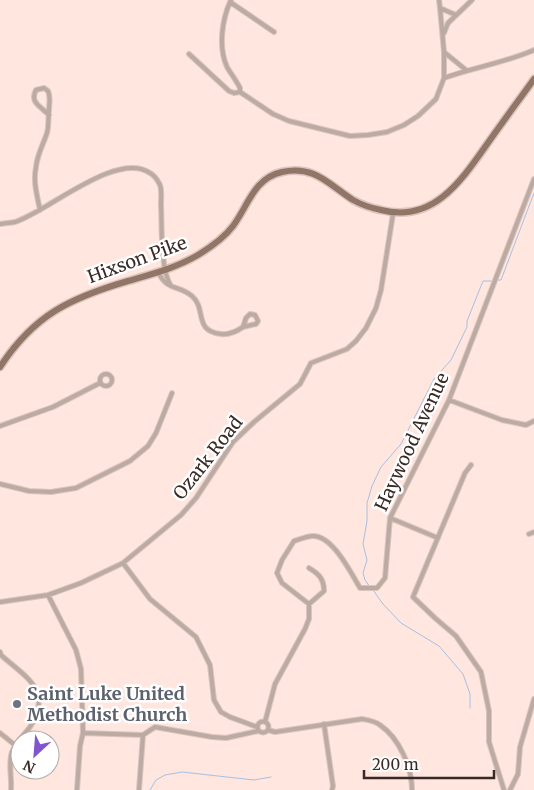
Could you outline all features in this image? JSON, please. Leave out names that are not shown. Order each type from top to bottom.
[{"type":"main road","name":"Hixson Pike","points":[[0,367],[10,352],[31,328],[60,307],[83,296],[165,270],[197,256],[217,242],[234,224],[252,193],[262,182],[271,176],[297,170],[310,173],[326,181],[354,201],[367,207],[393,214],[423,208],[437,201],[459,182],[534,79]]},
{"type":"street","points":[[189,54],[228,91],[240,92],[273,114],[289,121],[350,136],[387,132],[404,125],[418,116],[436,99],[444,78],[443,35],[438,0]]},
{"type":"street","points":[[443,35],[448,23],[472,0]]},
{"type":"street","points":[[240,92],[240,88],[224,58],[223,28],[230,1],[274,32]]},
{"type":"street","points":[[440,8],[456,14]]},
{"type":"street","points":[[444,78],[466,70],[496,64],[534,50]]},
{"type":"street","points":[[444,52],[466,70]]},
{"type":"street","points":[[40,210],[35,176],[36,165],[48,131],[49,115],[50,94],[44,88],[36,90],[34,99],[36,104],[49,115]]},
{"type":"street","points":[[0,224],[15,222],[40,210],[81,185],[109,173],[132,168],[150,173],[161,186],[163,254],[167,279],[171,286]]},
{"type":"street","name":"Haywood Avenue","points":[[309,604],[282,583],[277,574],[282,560],[294,541],[314,536],[330,543],[360,588],[376,588],[385,578],[390,518],[449,400],[534,179]]},
{"type":"street","name":"Ozark Road","points":[[0,603],[48,594],[81,583],[122,563],[180,515],[196,498],[233,442],[300,384],[311,363],[347,349],[356,341],[366,328],[376,308],[381,290],[393,214]]},
{"type":"street","points":[[158,272],[165,283],[194,298],[199,308],[202,323],[212,332],[229,334],[243,327]]},
{"type":"street","points":[[0,426],[53,407],[100,383]]},
{"type":"street","points":[[0,484],[29,491],[51,492],[76,488],[130,461],[148,446],[156,433],[172,393]]},
{"type":"street","points":[[449,400],[502,420],[526,425],[534,421]]},
{"type":"street","points":[[471,465],[464,473],[413,597],[456,636],[481,672],[489,711],[489,742],[504,790]]},
{"type":"street","points":[[390,518],[438,538]]},
{"type":"street","points":[[529,534],[534,532]]},
{"type":"street","points":[[122,563],[150,599],[196,637],[210,665],[214,700],[221,712],[263,733],[268,730],[276,732],[362,718],[380,724],[395,739],[410,774],[412,790]]},
{"type":"street","points":[[268,730],[265,722],[275,684],[306,630],[309,619],[309,604],[324,591],[324,584],[319,574],[309,568]]},
{"type":"street","points":[[48,594],[76,650],[81,669],[83,733],[80,746],[77,790]]},
{"type":"street","points":[[0,652],[34,684],[39,696],[36,715],[27,730]]},
{"type":"street","points":[[510,790],[518,774],[520,748],[534,698]]},
{"type":"street","points":[[258,729],[260,723],[265,722]]},
{"type":"street","points":[[324,724],[332,790]]},
{"type":"street","points":[[83,733],[144,735],[155,728],[212,738],[226,738],[258,729]]},
{"type":"street","points":[[0,733],[10,741]]},
{"type":"street","points":[[139,790],[144,735]]},
{"type":"waterway","points":[[497,280],[501,280],[534,193]]},
{"type":"waterway","points":[[370,587],[363,573],[367,560],[363,544],[367,521],[367,503],[372,486],[381,467],[401,444],[434,379],[451,360],[467,327],[467,321],[483,281],[493,281]]},
{"type":"waterway","points":[[373,590],[401,623],[439,646],[463,674],[470,694],[470,708]]},
{"type":"waterway","points":[[150,790],[156,780],[165,775],[182,772],[254,780],[271,777]]},
{"type":"place","name":"Saint Luke United Methodist Church","points":[[17,704]]}]
